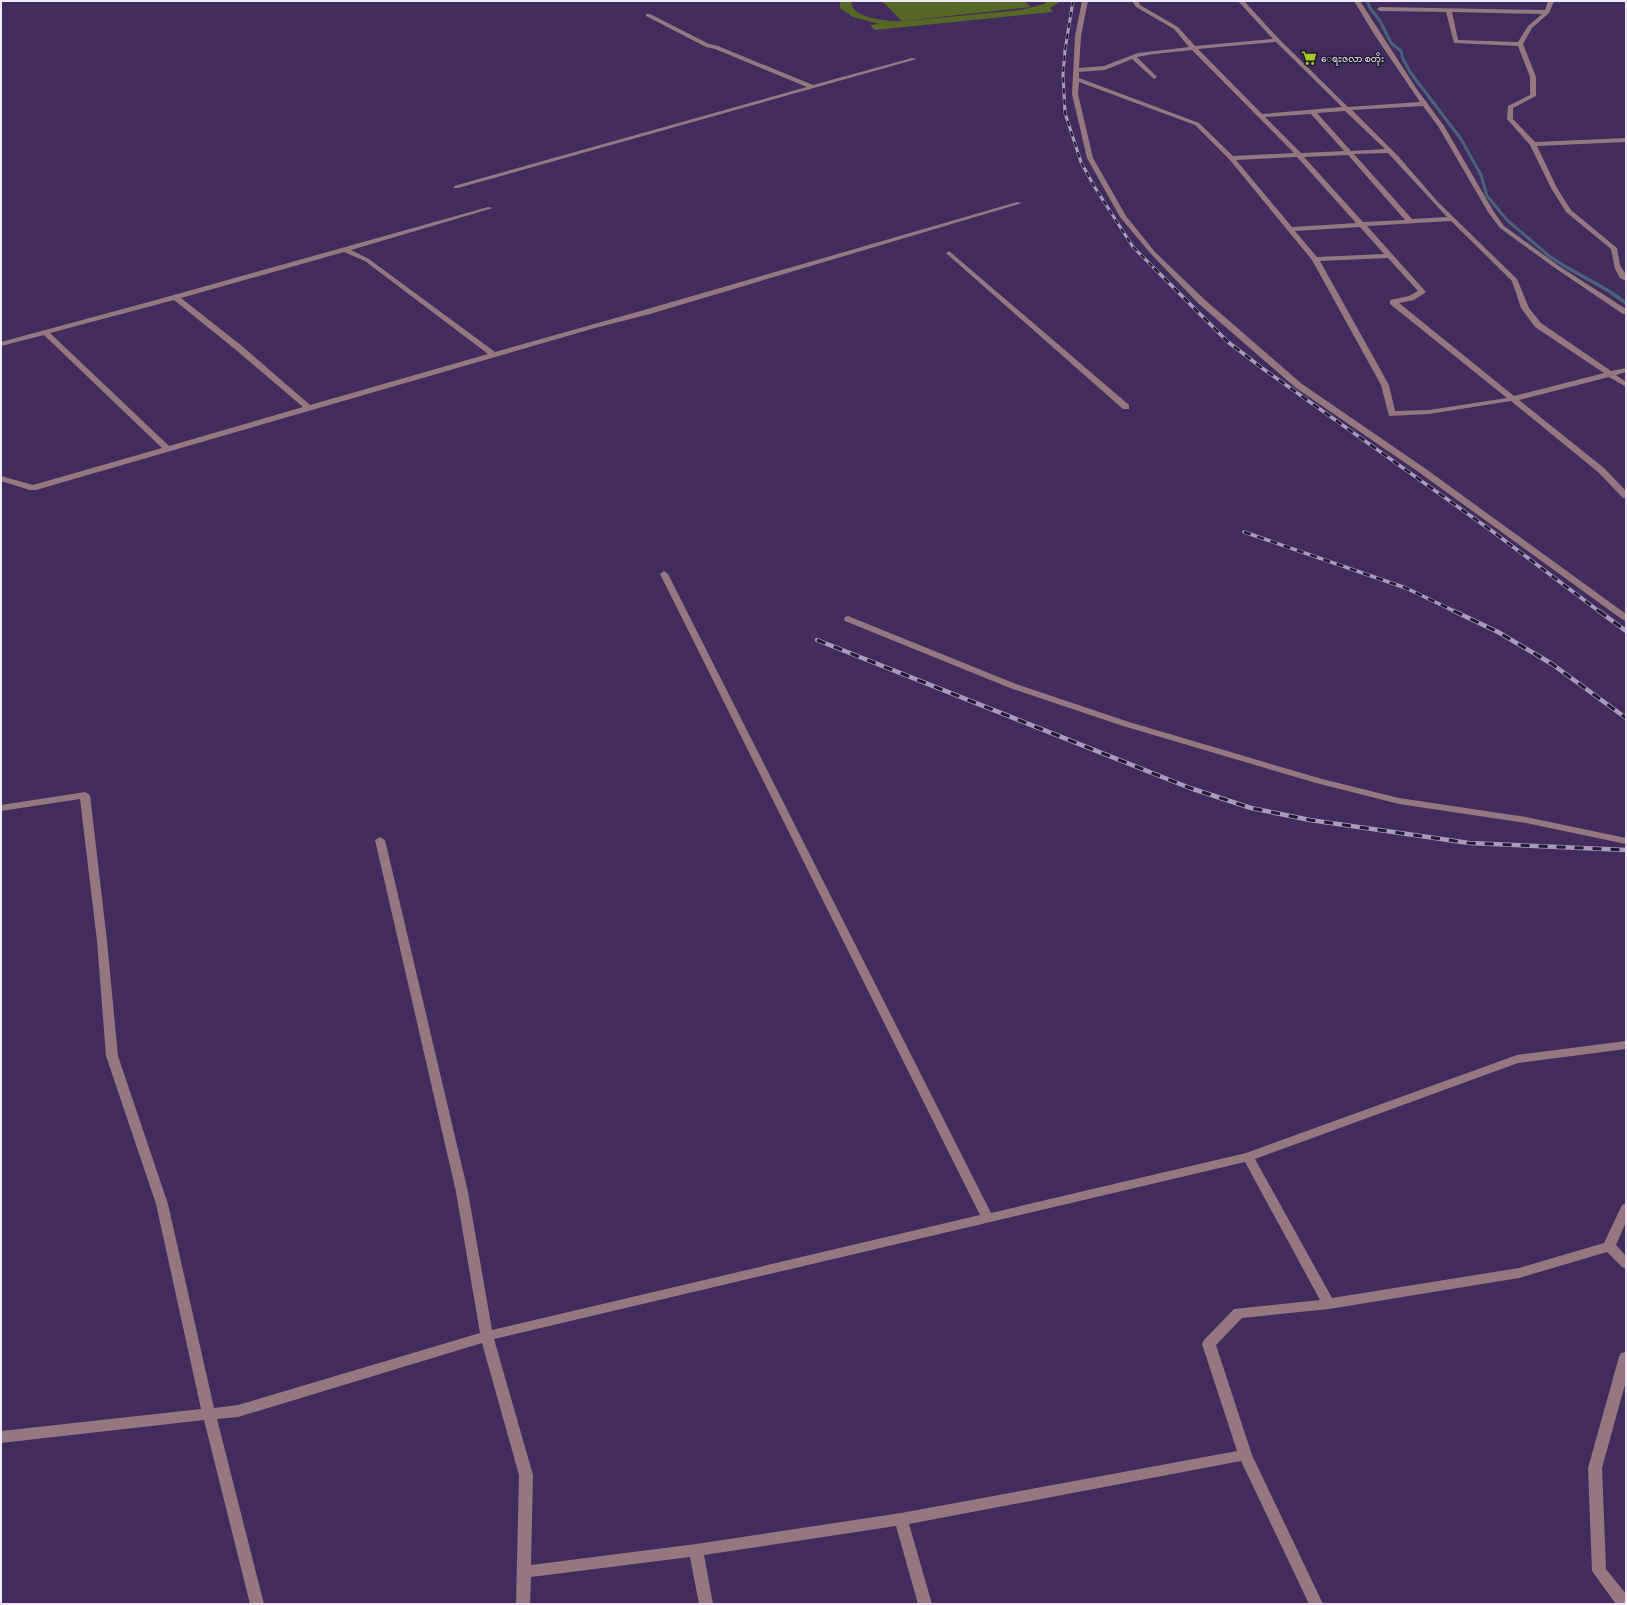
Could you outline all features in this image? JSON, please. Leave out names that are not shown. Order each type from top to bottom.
[{"type":"street","points":[[1085,1],[1078,36],[1075,94],[1090,158],[1123,216],[1153,253],[1202,302],[1299,386],[1423,471],[1626,618]]},
{"type":"street","points":[[1135,1],[1138,6],[1176,28],[1192,47],[1299,155],[1422,292],[1411,298],[1393,302],[1601,470],[1626,496]]},
{"type":"street","points":[[1241,1],[1277,40],[1396,157],[1452,219],[1515,280],[1525,308],[1538,325],[1626,385]]},
{"type":"street","points":[[1357,1],[1377,34],[1424,104],[1441,126],[1491,212],[1502,227],[1557,267],[1626,312]]},
{"type":"street","points":[[1520,44],[1530,27],[1547,12],[1551,1]]},
{"type":"street","points":[[1380,9],[1547,12]]},
{"type":"street","points":[[1449,11],[1456,42],[1520,44]]},
{"type":"street","points":[[648,15],[708,46],[716,47],[812,87]]},
{"type":"street","points":[[1077,70],[1105,68],[1133,57],[1154,52],[1192,47],[1277,40]]},
{"type":"street","points":[[1520,44],[1533,77],[1533,96],[1510,107],[1510,120],[1533,144],[1554,188],[1568,211],[1614,248],[1615,257],[1621,275],[1626,279]]},
{"type":"street","points":[[1133,57],[1154,77]]},
{"type":"street","points":[[456,187],[914,59]]},
{"type":"street","points":[[1076,79],[1197,124],[1231,158],[1315,259],[1385,385],[1392,414],[1429,412],[1512,399],[1626,370]]},
{"type":"street","points":[[1261,116],[1390,105],[1424,104]]},
{"type":"street","points":[[1313,112],[1410,221]]},
{"type":"street","points":[[1533,144],[1626,140]]},
{"type":"street","points":[[1231,158],[1389,151]]},
{"type":"street","points":[[1,478],[33,488],[592,326],[647,312],[1019,203]]},
{"type":"street","points":[[1,344],[175,297],[490,208]]},
{"type":"street","points":[[1289,228],[1452,219]]},
{"type":"street","points":[[344,249],[367,260],[495,355]]},
{"type":"street","points":[[949,253],[1126,407]]},
{"type":"street","points":[[1315,259],[1390,256]]},
{"type":"street","points":[[175,297],[239,348],[309,409]]},
{"type":"street","points":[[45,332],[168,450]]},
{"type":"street","points":[[664,574],[988,1218]]},
{"type":"street","points":[[848,619],[936,656],[1020,688],[1126,724],[1312,778],[1400,801],[1526,820],[1626,841]]},
{"type":"street","points":[[1,808],[85,795],[102,941],[112,1056],[162,1204],[209,1415],[258,1604]]},
{"type":"street","points":[[380,840],[462,1192],[487,1336],[526,1475],[523,1604]]},
{"type":"street","points":[[1,1437],[238,1411],[487,1336],[1248,1156],[1517,1059],[1626,1045]]},
{"type":"street","points":[[1248,1156],[1329,1304]]},
{"type":"street","points":[[1610,1246],[1626,1208]]},
{"type":"street","points":[[1316,1604],[1244,1455],[1209,1344],[1239,1313],[1329,1304],[1519,1273],[1610,1246]]},
{"type":"street","points":[[1610,1246],[1626,1264]]},
{"type":"street","points":[[1625,1604],[1599,1571],[1595,1468],[1626,1357]]},
{"type":"street","points":[[524,1572],[696,1550],[901,1519],[1244,1455]]},
{"type":"street","points":[[901,1519],[925,1604]]},
{"type":"street","points":[[696,1550],[706,1604]]},
{"type":"green space","points":[[840,1],[852,1],[853,7],[857,11],[871,18],[897,21],[902,21],[882,1],[1024,1],[1031,7],[903,21],[905,21],[1021,10],[1044,4],[1048,1],[1061,1],[1050,8],[1053,12],[875,30],[870,25],[879,24],[853,17],[840,8]]},
{"type":"waterway","points":[[1367,1],[1370,8],[1380,21],[1391,43],[1401,51],[1403,59],[1410,72],[1461,139],[1481,175],[1487,196],[1507,220],[1549,256],[1569,269]]},
{"type":"waterway","points":[[1568,268],[1609,291],[1626,303]]},
{"type":"railway","points":[[1073,1],[1065,50],[1063,75],[1065,113],[1081,162],[1094,186],[1133,247],[1228,342],[1262,368],[1492,531],[1600,612]]},
{"type":"railway","points":[[1244,532],[1406,588],[1456,612]]},
{"type":"railway","points":[[1454,611],[1498,632],[1552,664],[1626,718]]},
{"type":"railway","points":[[1599,611],[1626,631]]},
{"type":"railway","points":[[817,640],[1190,788],[1251,808],[1310,820],[1469,843],[1626,850]]},
{"type":"place","name":"ေရႊဇလာ စတိုး","points":[[1309,58]]}]
